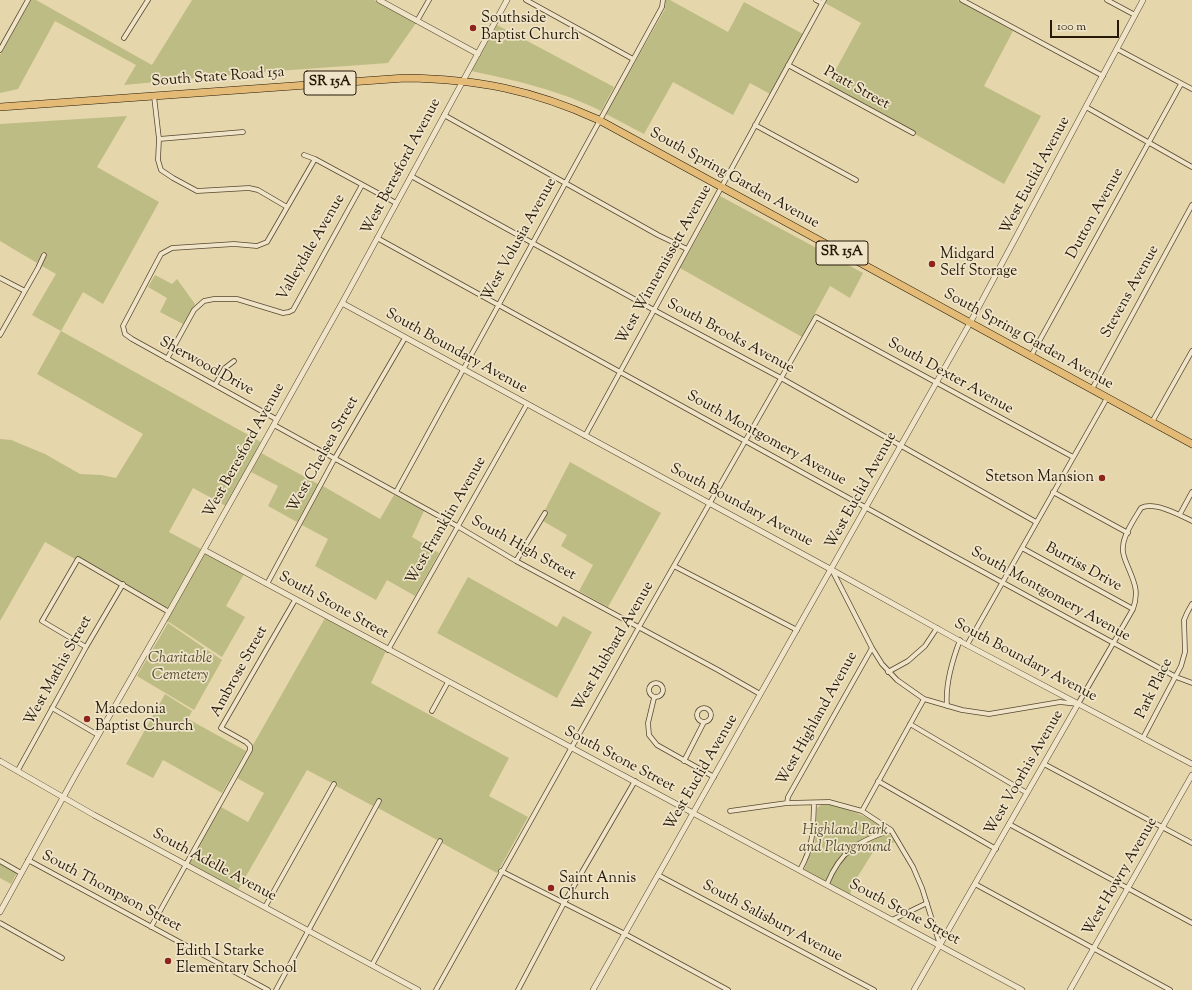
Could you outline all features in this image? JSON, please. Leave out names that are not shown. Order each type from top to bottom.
[{"type":"highway","name":"South State Road 15a","points":[[0,107],[388,79],[421,78],[463,80]]},
{"type":"highway","name":"South Spring Garden Avenue","points":[[463,80],[498,86],[533,95],[567,106],[599,120],[1192,444]]},
{"type":"street","points":[[0,50],[2,43],[28,0]]},
{"type":"street","points":[[124,38],[148,0]]},
{"type":"street","points":[[378,0],[478,54]]},
{"type":"street","points":[[417,21],[429,0]]},
{"type":"street","name":"West Beresford Avenue","points":[[0,912],[98,735],[169,612],[342,303],[507,0]]},
{"type":"street","points":[[526,0],[633,59]]},
{"type":"street","name":"West Volusia Avenue","points":[[396,492],[462,369],[662,7],[663,0]]},
{"type":"street","points":[[816,0],[823,2]]},
{"type":"street","points":[[962,0],[1103,76]]},
{"type":"street","points":[[1108,0],[1135,15]]},
{"type":"street","name":"West Euclid Avenue","points":[[593,990],[970,324],[1143,0]]},
{"type":"street","name":"West Winnemissett Avenue","points":[[585,436],[823,2]]},
{"type":"street","points":[[1117,49],[1192,89]]},
{"type":"street","name":"Pratt Street","points":[[788,65],[912,134]]},
{"type":"street","name":"Dutton Avenue","points":[[1031,356],[1181,84]]},
{"type":"street","points":[[154,96],[159,139],[158,160],[161,170],[172,178],[197,191],[249,188],[258,190],[287,207],[315,159]]},
{"type":"street","points":[[1086,107],[1192,167]]},
{"type":"street","points":[[444,115],[566,182],[658,235],[687,249]]},
{"type":"street","points":[[755,125],[856,180]]},
{"type":"street","points":[[159,139],[243,132]]},
{"type":"street","points":[[304,155],[315,159],[396,203]]},
{"type":"street","name":"South Brooks Avenue","points":[[411,176],[654,310],[782,378],[1036,522]]},
{"type":"street","name":"Valleydale Avenue","points":[[167,359],[194,310],[204,302],[214,299],[237,299],[283,313],[293,310],[362,185]]},
{"type":"street","name":"Stevens Avenue","points":[[1092,390],[1192,205]]},
{"type":"street","name":"Sherwood Drive","points":[[275,422],[215,385],[132,339],[125,334],[123,326],[161,254],[172,248],[195,246],[234,244],[257,246],[267,242],[287,207]]},
{"type":"street","name":"South Montgomery Avenue","points":[[377,238],[1002,583],[1176,677],[1192,683]]},
{"type":"street","points":[[0,336],[44,255]]},
{"type":"street","points":[[0,278],[25,291]]},
{"type":"street","name":"South Boundary Avenue","points":[[342,303],[968,645],[1192,764]]},
{"type":"street","name":"West Hubbard Avenue","points":[[436,990],[571,747],[816,317]]},
{"type":"street","name":"South Dexter Avenue","points":[[816,317],[1073,458]]},
{"type":"street","name":"West Chelsea Street","points":[[268,584],[335,458],[405,338]]},
{"type":"street","points":[[1152,422],[1192,351]]},
{"type":"street","points":[[215,385],[225,368],[234,361]]},
{"type":"street","points":[[968,645],[1107,398]]},
{"type":"street","name":"West Franklin Avenue","points":[[388,650],[527,404]]},
{"type":"street","name":"South High Street","points":[[275,422],[335,458],[457,526],[516,561],[760,694]]},
{"type":"street","points":[[1053,492],[1128,533]]},
{"type":"street","points":[[1192,492],[1180,514],[1192,521]]},
{"type":"street","name":"West Voorhis Avenue","points":[[914,990],[1133,609],[1137,589],[1123,554],[1123,546],[1141,508],[1150,506],[1180,514]]},
{"type":"street","points":[[516,561],[544,513]]},
{"type":"street","name":"Burriss Drive","points":[[1022,548],[1133,609]]},
{"type":"street","name":"South Stone Street","points":[[204,550],[388,650],[635,781],[692,814],[827,884],[1022,990]]},
{"type":"street","points":[[86,646],[42,621],[78,559],[169,612]]},
{"type":"street","points":[[674,566],[797,630]]},
{"type":"street","points":[[832,570],[872,648],[888,672],[924,699],[962,710],[989,714],[1060,702],[1078,704]]},
{"type":"street","name":"West Mathis Street","points":[[18,770],[86,646],[123,584]]},
{"type":"street","name":"Ambrose Street","points":[[186,864],[250,750],[250,746],[246,742],[221,728],[295,600]]},
{"type":"street","name":"Park Place","points":[[1143,738],[1181,666],[1185,652],[1184,620],[1192,605]]},
{"type":"street","points":[[888,672],[908,661],[925,646],[938,628]]},
{"type":"street","points":[[947,706],[946,695],[949,674],[960,640]]},
{"type":"street","name":"West Highland Avenue","points":[[787,803],[788,797],[872,648]]},
{"type":"street","points":[[432,711],[448,682]]},
{"type":"street","points":[[654,698],[648,723],[649,735],[656,745],[714,777]]},
{"type":"street","points":[[862,811],[924,699]]},
{"type":"street","points":[[52,708],[98,735]]},
{"type":"street","points":[[684,761],[704,722]]},
{"type":"street","points":[[910,724],[1027,793]]},
{"type":"street","name":"South Adelle Avenue","points":[[0,761],[94,815],[418,990]]},
{"type":"street","points":[[1044,764],[1192,843]]},
{"type":"street","name":"West Howry Avenue","points":[[1070,990],[1192,775]]},
{"type":"street","points":[[518,990],[564,903],[635,781]]},
{"type":"street","points":[[878,781],[996,849]]},
{"type":"street","points":[[265,907],[334,784]]},
{"type":"street","points":[[276,990],[379,801]]},
{"type":"street","points":[[730,811],[787,803],[829,802],[862,811],[891,830],[913,866],[922,888],[940,945]]},
{"type":"street","points":[[800,870],[812,842],[814,803]]},
{"type":"street","points":[[1009,824],[1192,923]]},
{"type":"street","points":[[827,884],[833,869],[845,854],[867,839],[891,830]]},
{"type":"street","points":[[372,965],[440,841]]},
{"type":"street","name":"South Thompson Street","points":[[28,860],[268,990]]},
{"type":"street","points":[[0,861],[21,873]]},
{"type":"street","points":[[151,927],[186,864]]},
{"type":"street","points":[[501,871],[625,934],[728,990]]},
{"type":"street","name":"South Salisbury Avenue","points":[[658,875],[874,990]]},
{"type":"street","points":[[975,884],[1170,990]]},
{"type":"street","points":[[892,920],[927,903]]},
{"type":"street","points":[[0,923],[62,958]]},
{"type":"green space","points":[[31,0],[36,0],[152,65],[192,0],[374,0],[416,23],[388,63],[263,72],[124,85],[136,65],[55,21],[18,89],[0,93],[0,55]]},
{"type":"green space","points":[[666,0],[670,0],[728,32],[744,2],[803,34],[770,94],[750,83],[733,115],[673,82],[644,134],[606,114],[665,9]]},
{"type":"green space","points":[[827,0],[957,0],[1013,31],[984,86],[1041,116],[1004,184],[828,84],[861,23],[825,3]]},
{"type":"green space","points":[[497,25],[614,87],[601,111],[554,92],[521,82],[471,71]]},
{"type":"green space","points":[[127,116],[97,167],[159,202],[103,304],[83,292],[61,331],[32,315],[56,274],[42,266],[47,254],[42,252],[37,263],[0,241],[0,124]]},
{"type":"green space","points":[[720,196],[863,273],[850,298],[830,286],[802,337],[680,268]]},
{"type":"green space","points":[[155,275],[172,284],[177,279],[195,304],[183,324],[160,312],[167,298],[148,287]]},
{"type":"green space","points":[[61,331],[261,442],[226,506],[193,488],[169,532],[201,549],[168,608],[77,556],[75,559],[45,542],[0,621],[0,439],[11,440],[45,454],[80,474],[101,475],[116,478],[143,434],[37,374]]},
{"type":"green space","points":[[261,453],[318,484],[297,522],[268,506],[278,486],[251,472]]},
{"type":"green space","points":[[570,462],[661,513],[608,607],[579,591],[593,565],[561,546],[567,535],[543,521],[548,512],[545,510]]},
{"type":"green space","points":[[323,486],[380,519],[394,495],[424,511],[412,537],[439,553],[415,596],[387,580],[376,600],[315,566],[328,539],[302,525]]},
{"type":"green space","points":[[205,553],[244,574],[226,606],[245,617],[222,657],[169,622],[166,622]]},
{"type":"green space","points":[[468,577],[557,627],[563,616],[592,632],[557,698],[437,633]]},
{"type":"green space","points":[[325,618],[386,651],[371,683],[509,758],[489,796],[528,817],[497,873],[442,843],[443,840],[439,838],[437,840],[378,808],[382,801],[378,798],[373,806],[336,786],[338,783],[333,781],[332,783],[307,770],[238,890],[189,863],[221,807],[248,822],[264,793],[237,778],[252,751],[253,745]]},
{"type":"green space","name":"Charitable Cemetery","points":[[168,623],[222,660],[194,710],[137,676]]},
{"type":"green space","points":[[165,694],[192,711],[188,719],[246,751],[222,793],[163,760],[153,778],[126,764]]},
{"type":"green space","name":"Highland Park and Playground","points":[[829,804],[856,813],[874,822],[882,827],[895,842],[875,849],[853,884],[850,895],[804,870],[815,842],[817,808],[821,805]]},
{"type":"green space","points":[[0,864],[17,873],[11,884],[0,878]]},
{"type":"place","name":"Southside Baptist Church","points":[[473,28]]},
{"type":"place","name":"Midgard Self Storage","points":[[932,264]]},
{"type":"place","name":"Stetson Mansion","points":[[1102,478]]},
{"type":"place","name":"Macedonia Baptist Church","points":[[87,719]]},
{"type":"place","name":"Saint Annis Church","points":[[551,888]]},
{"type":"place","name":"Edith I Starke Elementary School","points":[[168,961]]}]
